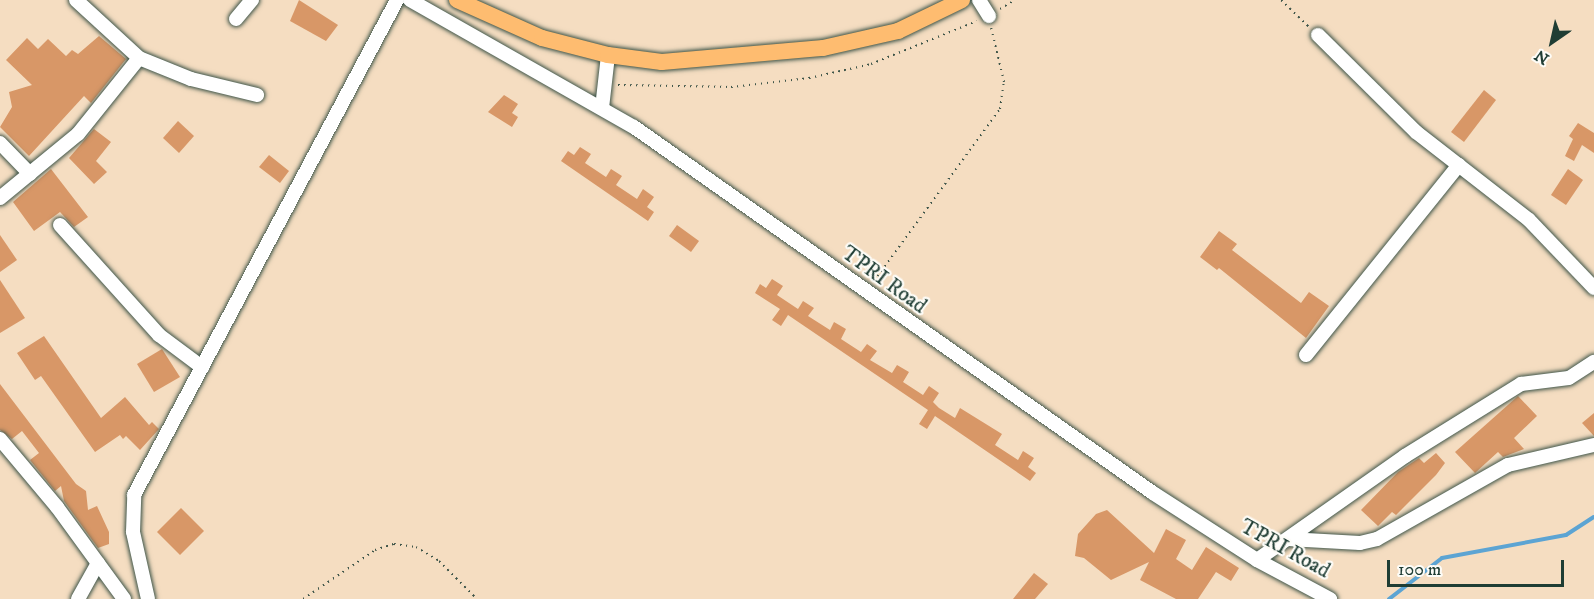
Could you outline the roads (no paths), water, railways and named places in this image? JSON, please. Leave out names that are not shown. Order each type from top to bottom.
[{"type":"main road","points":[[457,0],[542,38],[608,56],[662,62],[823,48],[898,31],[962,0]]},
{"type":"street","points":[[76,0],[139,58],[191,79],[257,95]]},
{"type":"street","points":[[236,19],[252,0]]},
{"type":"street","points":[[148,599],[133,532],[134,495],[397,0]]},
{"type":"street","name":"TPRI Road","points":[[410,0],[602,108],[756,211],[866,292],[1153,493],[1257,560],[1330,599]]},
{"type":"street","points":[[979,0],[989,16]]},
{"type":"street","points":[[1318,35],[1416,132],[1529,220],[1594,288]]},
{"type":"street","points":[[602,108],[608,56]]},
{"type":"street","points":[[0,198],[78,134],[139,58]]},
{"type":"street","points":[[0,143],[30,174]]},
{"type":"street","points":[[1306,355],[1459,165]]},
{"type":"street","points":[[60,225],[159,335],[202,368]]},
{"type":"street","points":[[1257,560],[1405,456],[1521,384],[1569,378],[1594,362]]},
{"type":"street","points":[[0,439],[124,599]]},
{"type":"street","points":[[1288,539],[1360,543],[1377,539],[1508,465],[1594,445]]},
{"type":"street","points":[[78,599],[98,563]]},
{"type":"waterway","points":[[1389,599],[1442,558],[1566,535],[1594,517]]}]
